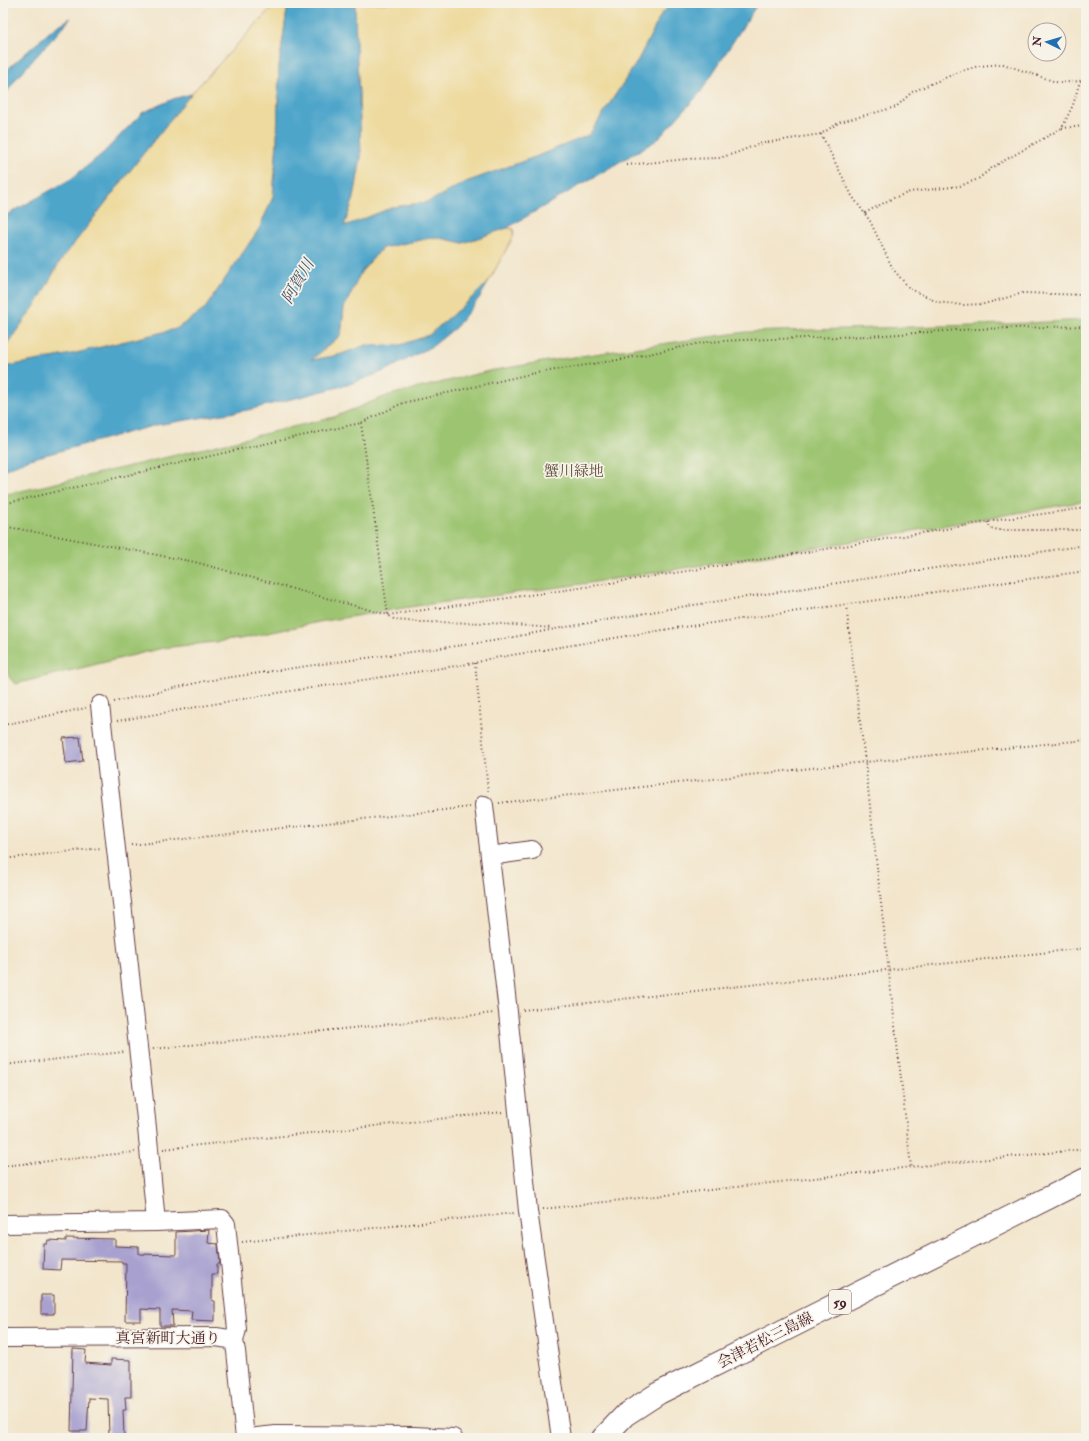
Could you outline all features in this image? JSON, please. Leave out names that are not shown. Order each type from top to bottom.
[{"type":"main road","name":"会津若松三島線","points":[[603,1438],[625,1415],[659,1393],[1086,1180]]},
{"type":"street","points":[[100,706],[150,1150],[156,1222]]},
{"type":"street","points":[[487,805],[490,856],[508,1012],[528,1211],[561,1438]]},
{"type":"street","points":[[490,856],[532,850]]},
{"type":"street","points":[[3,1224],[156,1222],[222,1219],[226,1224],[237,1329],[234,1341]]},
{"type":"street","name":"真宮新町大通り","points":[[3,1338],[216,1337],[234,1341],[244,1438]]},
{"type":"street","points":[[248,1438],[283,1435],[414,1436],[453,1438]]},
{"type":"path","points":[[627,165],[719,158],[758,144],[821,134],[840,122],[896,107],[912,92],[961,71],[979,66],[1003,64],[1059,83],[1080,81],[1086,78]]},
{"type":"path","points":[[1062,128],[1073,105],[1080,81]]},
{"type":"path","points":[[865,213],[891,199],[910,192],[960,186],[978,179],[993,167],[1062,128],[1086,126]]},
{"type":"path","points":[[821,134],[852,196],[870,221],[893,269],[909,288],[937,302],[962,305],[984,304],[1023,293],[1086,295]]},
{"type":"path","points":[[3,504],[361,423],[403,403],[530,374],[624,359],[706,342],[868,336],[976,329],[1086,326]]},
{"type":"path","points":[[361,423],[388,615]]},
{"type":"path","points":[[388,615],[681,573],[987,522],[1086,508]]},
{"type":"path","points":[[987,522],[990,528],[999,530],[1086,530]]},
{"type":"path","points":[[3,526],[195,562],[388,615],[395,620],[420,622],[490,623],[555,628]]},
{"type":"path","points":[[3,725],[100,706],[205,681],[493,641],[555,628],[674,608],[1086,545]]},
{"type":"path","points":[[102,723],[271,694],[475,663],[488,659],[668,629],[1086,571]]},
{"type":"path","points":[[846,605],[866,762],[911,1167]]},
{"type":"path","points":[[475,663],[487,805]]},
{"type":"path","points":[[3,859],[866,762],[1086,740]]},
{"type":"path","points":[[3,1065],[508,1012],[1086,948]]},
{"type":"path","points":[[3,1166],[518,1110]]},
{"type":"path","points":[[228,1244],[911,1167],[1086,1149]]},
{"type":"green space","name":"蟹川緑地","points":[[1086,320],[1086,501],[831,545],[582,584],[416,606],[319,622],[240,639],[163,648],[15,684],[9,677],[3,656],[3,495],[334,417],[389,395],[489,371],[554,360],[746,332],[1007,324]]},
{"type":"sand","points":[[276,3],[288,3],[279,66],[277,141],[273,197],[259,229],[204,310],[176,329],[72,354],[3,367],[3,345],[7,343],[37,303],[59,263],[191,94]]},
{"type":"sand","points":[[355,3],[672,3],[662,13],[637,62],[589,135],[535,157],[466,182],[428,202],[393,207],[358,222],[343,226],[354,198],[361,157]]},
{"type":"sand","points":[[507,228],[514,229],[513,237],[489,281],[429,335],[401,345],[366,345],[339,355],[310,361],[341,335],[344,308],[361,272],[382,248],[435,237],[463,243]]},
{"type":"water","name":"阿賀川","points":[[288,3],[355,3],[361,157],[354,198],[344,226],[393,207],[428,202],[466,182],[535,157],[589,135],[637,62],[662,13],[672,3],[758,3],[700,93],[657,140],[507,228],[463,243],[435,237],[382,248],[361,272],[344,308],[341,335],[311,360],[339,355],[366,345],[401,345],[429,335],[489,281],[480,297],[456,327],[434,345],[387,370],[347,385],[248,410],[156,425],[30,459],[3,470],[3,367],[72,354],[176,329],[204,310],[259,229],[273,197],[277,141],[279,66]]},
{"type":"water","points":[[71,18],[15,80],[3,98],[3,76],[10,67],[54,28]]},
{"type":"water","points":[[191,94],[59,263],[37,303],[7,344],[3,345],[3,217],[71,179],[103,153],[142,113],[173,99]]},
{"type":"building","points":[[80,737],[83,761],[66,763],[63,738]]},
{"type":"building","points":[[209,1230],[208,1243],[218,1244],[220,1264],[217,1264],[217,1274],[212,1274],[212,1301],[215,1301],[215,1321],[191,1320],[192,1311],[172,1310],[173,1326],[160,1326],[160,1310],[141,1309],[141,1321],[125,1321],[126,1263],[122,1263],[122,1261],[61,1260],[60,1270],[43,1269],[44,1244],[47,1244],[48,1240],[66,1241],[66,1238],[115,1239],[115,1246],[139,1247],[139,1254],[176,1255],[176,1232]]},
{"type":"building","points":[[41,1295],[54,1295],[54,1314],[41,1314]]},
{"type":"building","points":[[73,1349],[86,1350],[85,1363],[111,1365],[111,1359],[131,1360],[131,1397],[125,1397],[126,1410],[123,1410],[124,1438],[109,1438],[108,1399],[89,1398],[87,1431],[71,1431]]}]
